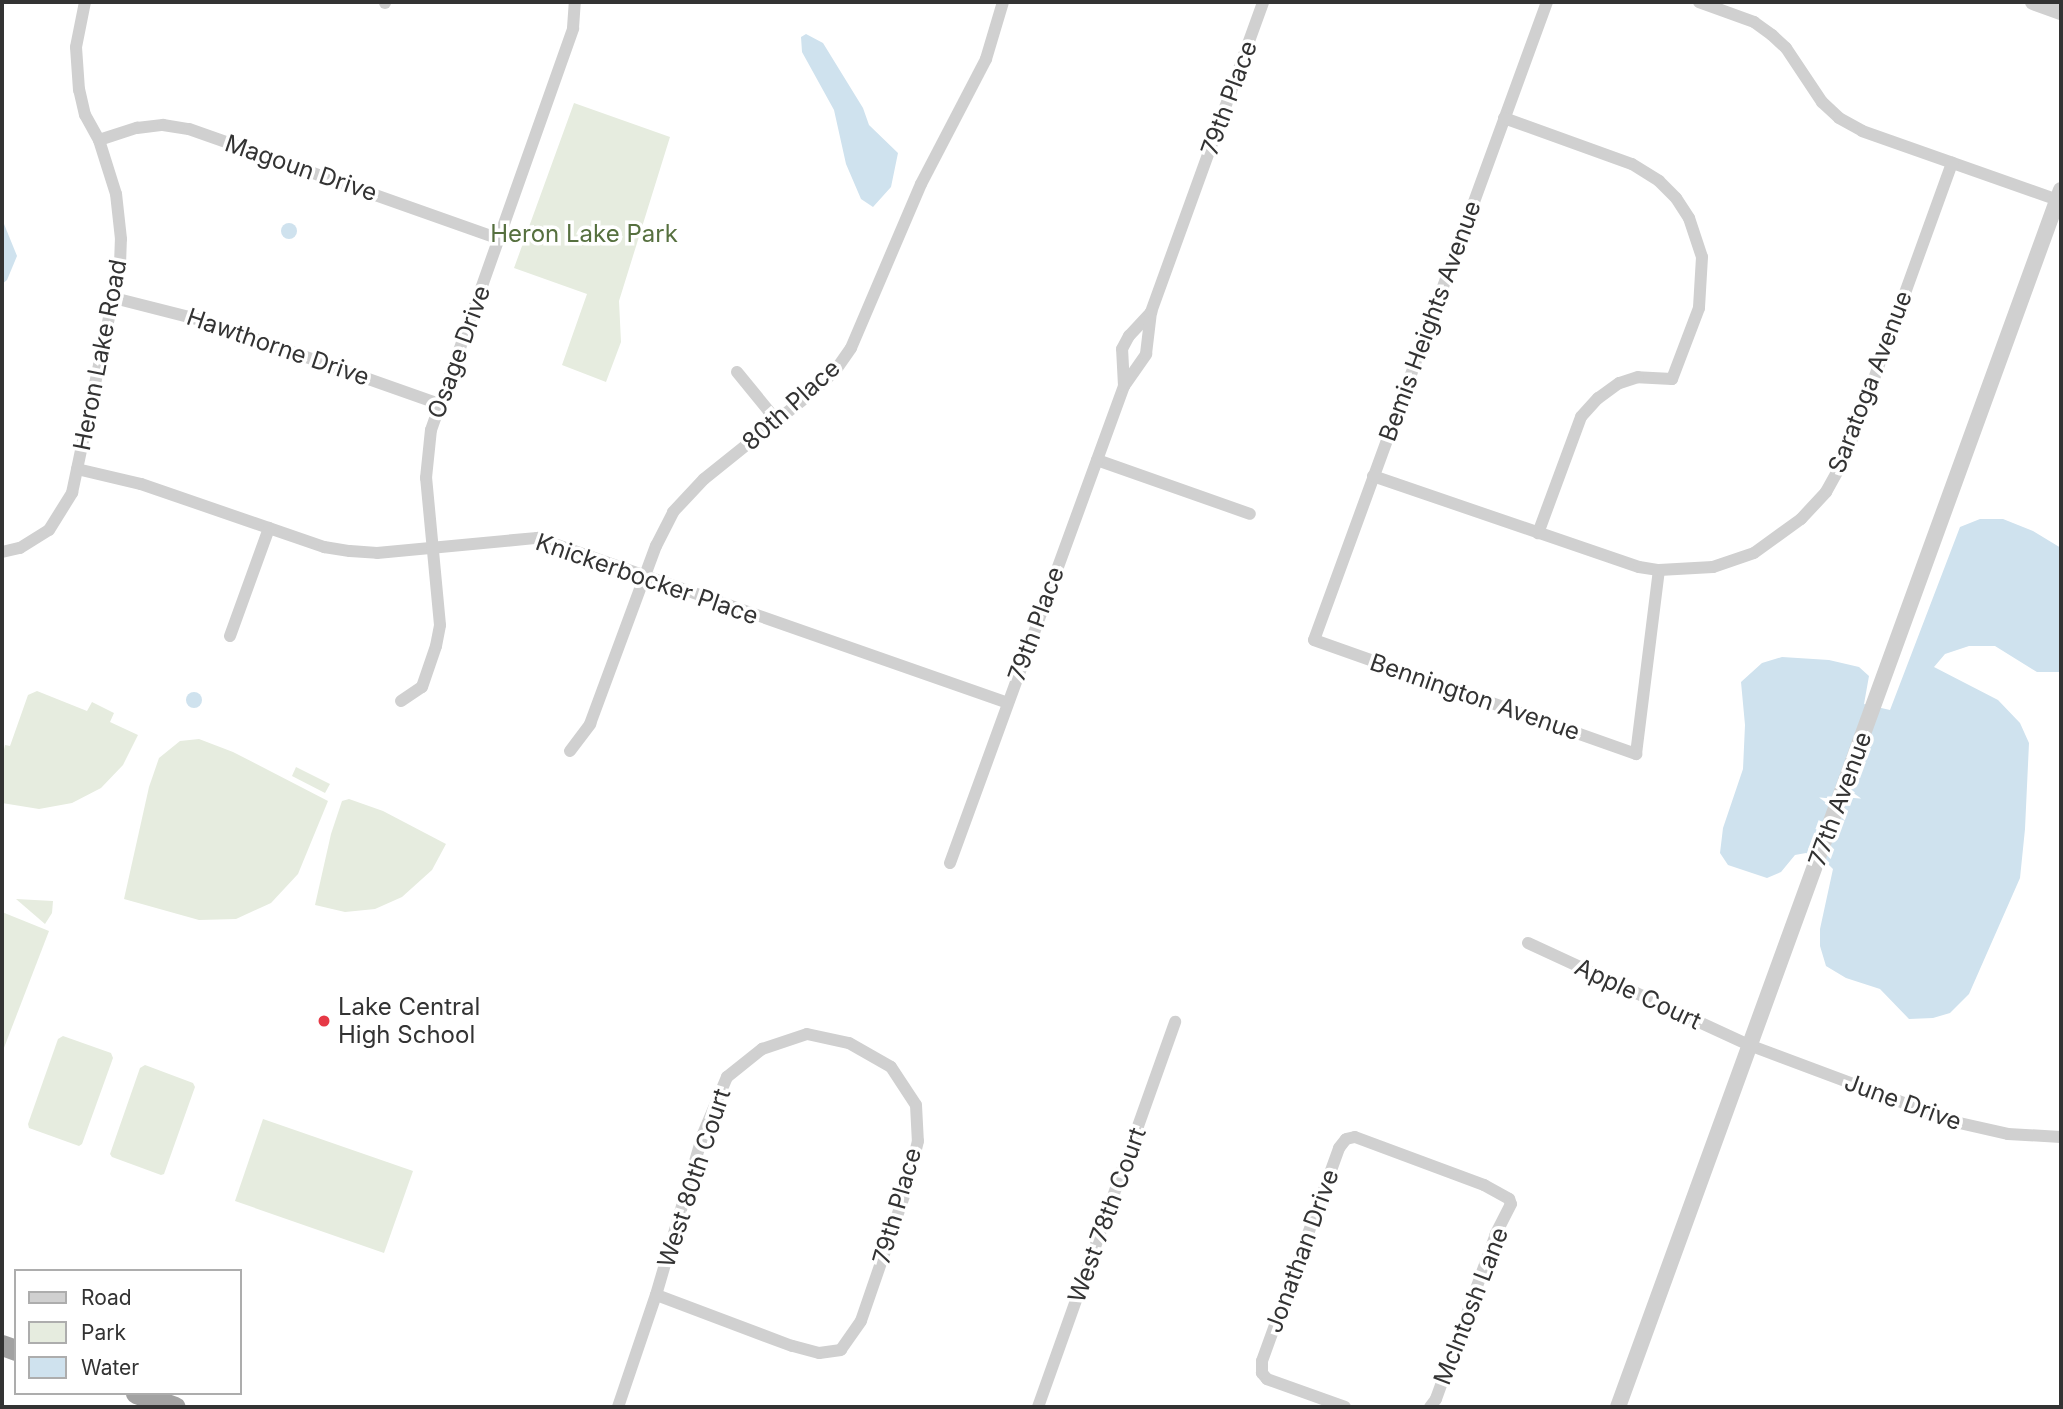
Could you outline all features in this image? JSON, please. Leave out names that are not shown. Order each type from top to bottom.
[{"type":"highway","points":[[141,1395],[174,1407]]},
{"type":"street","name":"Heron Lake Road","points":[[2,552],[29,544],[49,530],[66,507],[77,469],[121,265],[120,216],[99,140],[85,115],[76,69],[78,27],[85,2]]},
{"type":"street","name":"Osage Drive","points":[[401,701],[422,687],[436,646],[440,604],[426,478],[427,456],[440,404],[573,28],[575,2]]},
{"type":"street","name":"80th Place","points":[[570,751],[590,724],[645,576],[673,512],[704,480],[835,371],[850,348],[921,184],[986,59],[1003,2]]},
{"type":"street","name":"79th Place","points":[[950,863],[1124,386],[1146,354],[1151,312],[1264,2]]},
{"type":"street","name":"Bemis Heights Avenue","points":[[1314,640],[1547,2]]},
{"type":"street","points":[[1699,2],[1723,6],[1772,35],[1786,48],[1822,102],[1839,118],[1862,131],[2060,197]]},
{"type":"street","points":[[2033,2],[2061,12]]},
{"type":"street","points":[[1504,118],[1632,164],[1659,181],[1676,198],[1689,218],[1702,257],[1699,308],[1672,379],[1638,377],[1619,383],[1598,398],[1581,417],[1538,533]]},
{"type":"street","name":"Magoun Drive","points":[[99,140],[137,128],[176,126],[499,239]]},
{"type":"street","name":"Saratoga Avenue","points":[[1373,476],[1614,561],[1659,570],[1713,568],[1754,553],[1776,540],[1826,492],[1846,456],[1952,163]]},
{"type":"street","name":"77th Avenue","points":[[1618,1407],[2060,197]]},
{"type":"street","name":"Hawthorne Drive","points":[[114,298],[201,320],[440,404]]},
{"type":"street","name":"79th Place","points":[[1124,386],[1122,349],[1129,336],[1151,312]]},
{"type":"street","points":[[737,372],[777,421]]},
{"type":"street","points":[[1097,460],[1250,514]]},
{"type":"street","name":"Knickerbocker Place","points":[[77,469],[150,487],[324,547],[350,551],[377,553],[537,538],[1007,703]]},
{"type":"street","points":[[230,636],[269,528]]},
{"type":"street","name":"Bennington Avenue","points":[[1314,640],[1636,754],[1659,570]]},
{"type":"street","name":"Apple Court","points":[[1528,943],[1749,1045]]},
{"type":"street","name":"West 78th Court","points":[[1038,1407],[1175,1022]]},
{"type":"street","name":"West 80th Court","points":[[618,1407],[656,1295],[703,1134],[727,1077],[762,1049],[807,1034],[849,1043]]},
{"type":"street","name":"79th Place","points":[[656,1295],[792,1346],[818,1353],[841,1350],[861,1321],[905,1193],[918,1141],[916,1105],[891,1067],[849,1043]]},
{"type":"street","name":"June Drive","points":[[1749,1045],[1955,1122],[2008,1134],[2061,1137]]},
{"type":"street","name":"Mclntosh Lane","points":[[1355,1137],[1484,1185],[1505,1195],[1511,1205],[1496,1234],[1436,1399],[1430,1407]]},
{"type":"street","name":"Jonathan Drive","points":[[1345,1407],[1267,1379],[1262,1373],[1262,1361],[1339,1148],[1346,1139],[1355,1137]]},
{"type":"green space","name":"Heron Lake Park","points":[[574,103],[670,137],[619,301],[621,342],[606,382],[562,365],[587,294],[514,268]]},
{"type":"green space","points":[[37,691],[87,711],[92,702],[114,713],[110,722],[138,735],[123,765],[101,788],[72,803],[39,809],[2,803],[2,760],[5,745],[10,746],[28,695]]},
{"type":"green space","points":[[199,739],[233,752],[328,801],[298,874],[271,903],[236,919],[199,920],[124,899],[149,787],[159,758],[180,741]]},
{"type":"green space","points":[[296,767],[330,784],[325,793],[292,776]]},
{"type":"green space","points":[[349,799],[383,811],[446,844],[432,870],[402,897],[375,909],[345,912],[315,905],[331,834],[342,801]]},
{"type":"green space","points":[[16,899],[53,901],[52,913],[45,924]]},
{"type":"green space","points":[[2,912],[49,931],[2,1053]]},
{"type":"green space","points":[[63,1036],[111,1053],[113,1058],[79,1146],[29,1128],[28,1124],[58,1039]]},
{"type":"green space","points":[[145,1065],[193,1083],[195,1087],[164,1174],[161,1175],[110,1154],[140,1068]]},
{"type":"green space","points":[[263,1119],[413,1171],[384,1253],[235,1201]]},
{"type":"water","points":[[806,34],[823,43],[863,108],[869,125],[898,153],[891,187],[873,207],[861,199],[846,164],[834,110],[802,52],[801,37]]},
{"type":"water","points":[[2,219],[17,256],[7,280],[2,284]]},
{"type":"water","points":[[286,223],[292,223],[297,231],[295,237],[286,239],[281,234],[281,228]]},
{"type":"water","points":[[1980,519],[2003,519],[2033,531],[2061,548],[2061,672],[2037,672],[1995,646],[1969,646],[1945,654],[1934,667],[1998,700],[2020,723],[2029,743],[2025,829],[2020,878],[1969,994],[1950,1013],[1933,1018],[1909,1019],[1880,989],[1846,978],[1826,966],[1820,946],[1820,929],[1833,869],[1828,864],[1806,853],[1795,855],[1781,872],[1767,878],[1728,865],[1720,853],[1723,828],[1743,769],[1745,725],[1741,682],[1762,663],[1782,657],[1829,660],[1859,667],[1869,676],[1864,704],[1890,710],[1960,527]]},
{"type":"water","points":[[194,692],[200,694],[200,706],[194,708],[188,706],[186,700],[188,694]]},
{"type":"place","name":"Lake Central High School","points":[[324,1021]]}]
